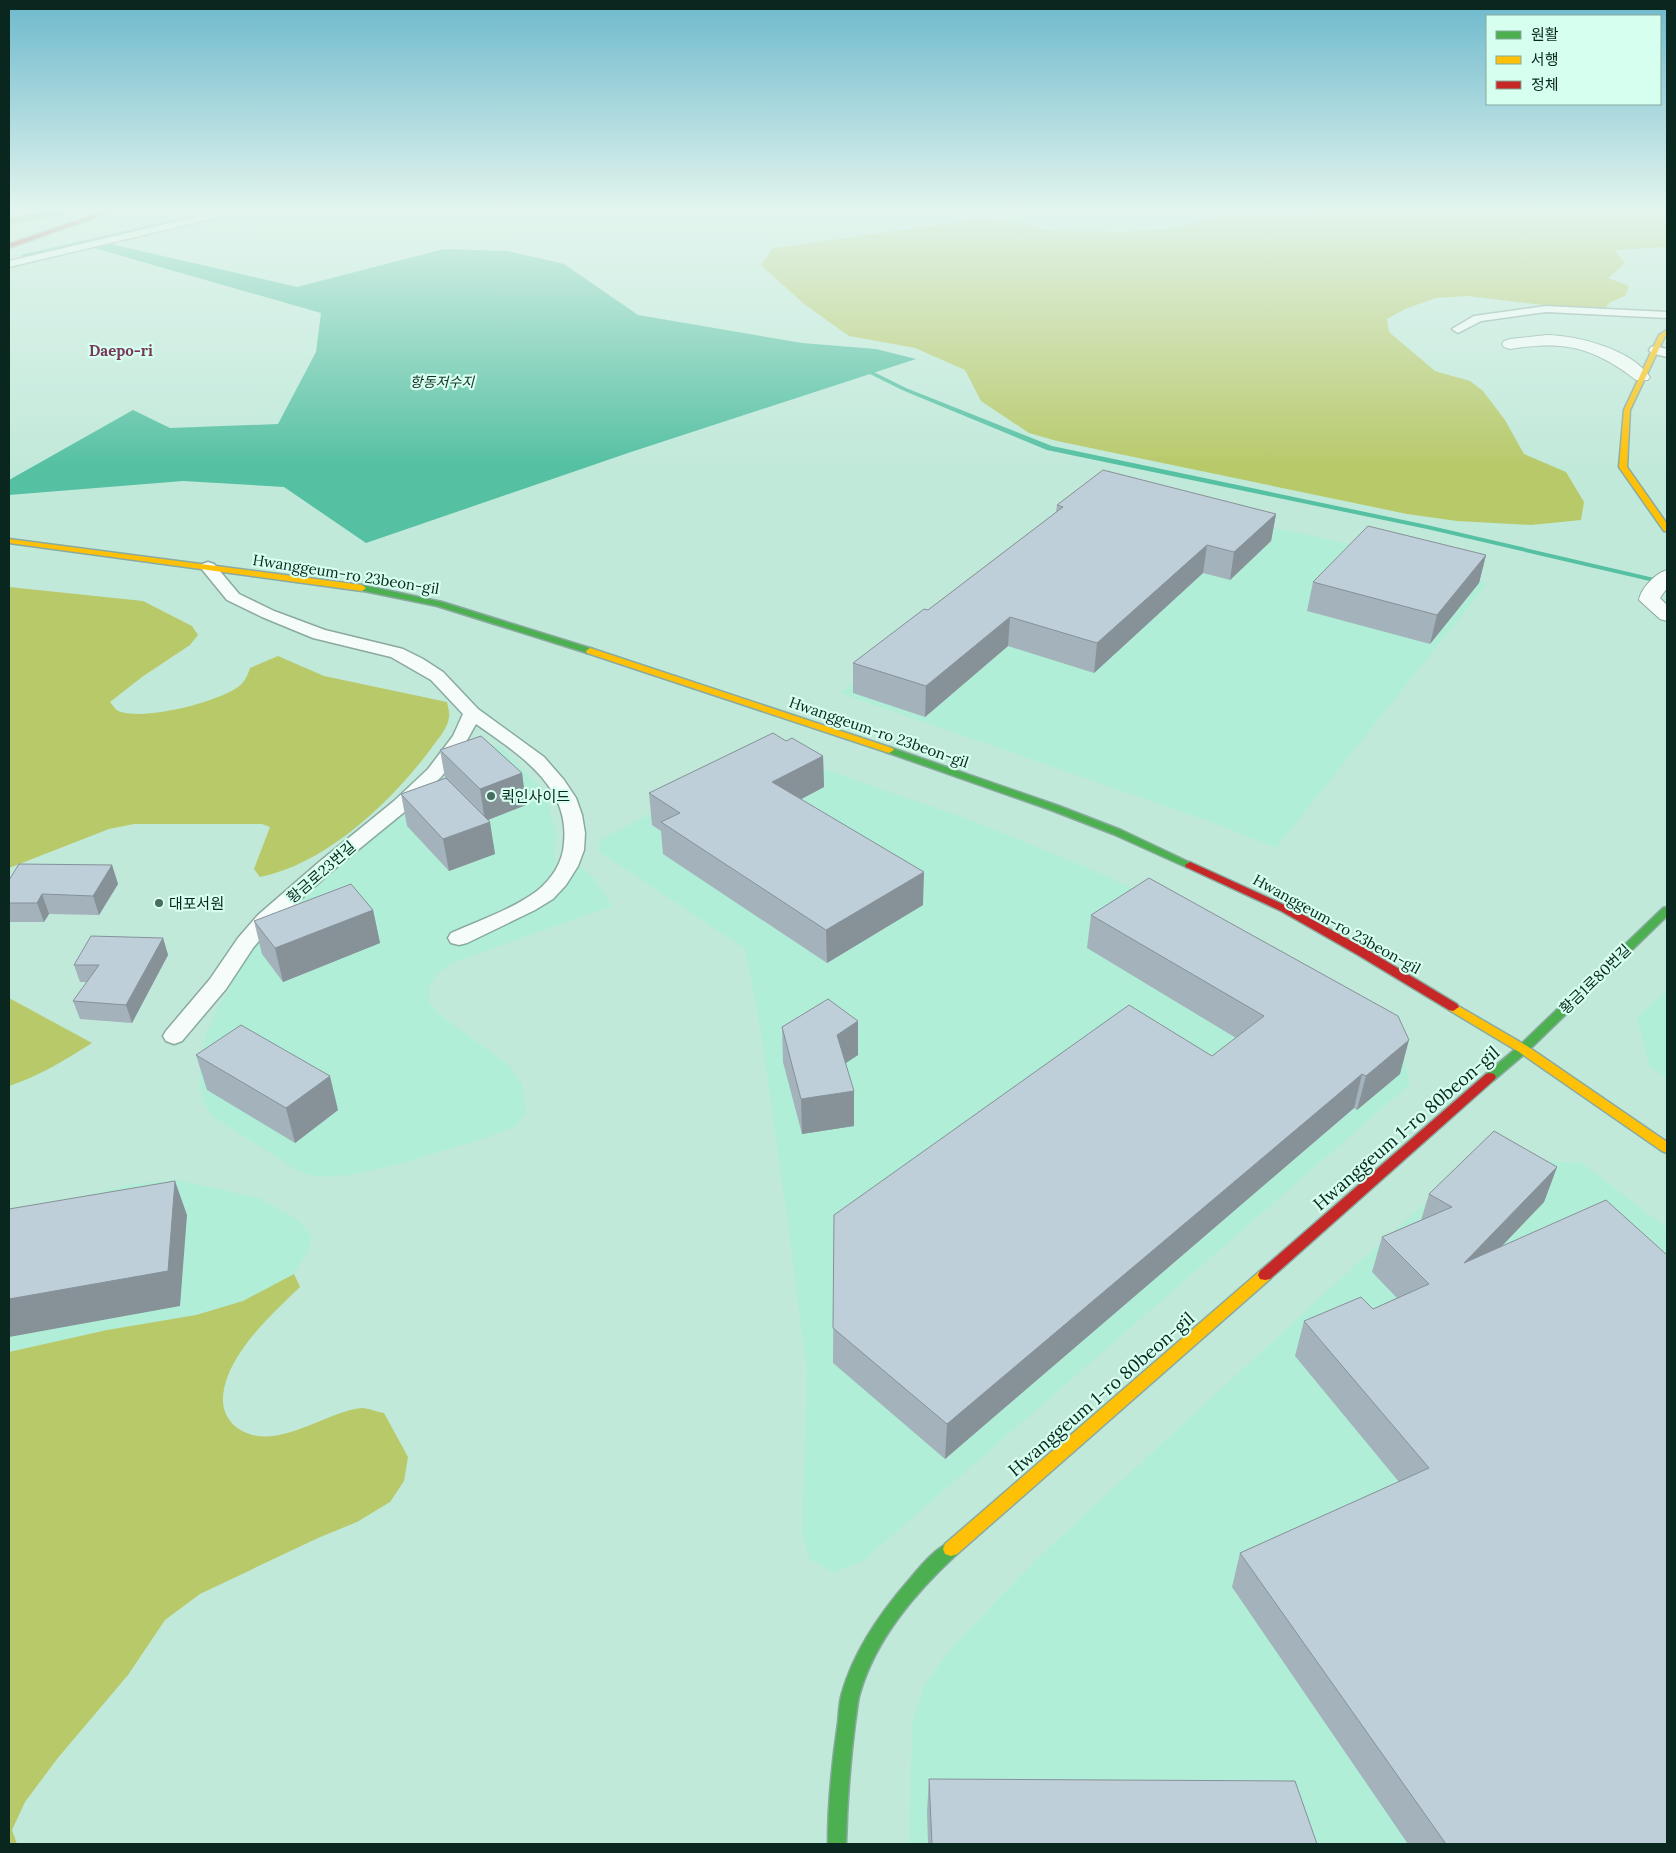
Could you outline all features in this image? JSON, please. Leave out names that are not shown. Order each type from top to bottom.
[{"type":"street","points":[[1667,332],[1662,335],[1661,352],[1642,378],[1627,410],[1623,466],[1667,529]]},
{"type":"street","points":[[1510,344],[1536,339],[1556,339],[1578,343],[1609,353],[1642,378]]},
{"type":"street","name":"Hwanggeum-ro 23beon-gil","points":[[9,541],[390,593],[455,609],[548,637],[1055,808],[1117,832],[1285,909],[1362,952],[1523,1048],[1667,1148]]},
{"type":"street","points":[[1667,576],[1650,595],[1649,600],[1667,616]]},
{"type":"street","name":"황금1로80번길","points":[[1523,1048],[1667,910]]},
{"type":"street","name":"Hwanggeum 1-ro 80beon-gil","points":[[837,1844],[839,1773],[850,1693],[870,1650],[890,1614],[932,1566],[1523,1048]]},
{"type":"lane","points":[[1458,329],[1478,318],[1546,309],[1667,315]]},
{"type":"lane","points":[[208,567],[233,597],[268,614],[319,634],[397,652],[417,662],[437,676],[472,713],[537,762],[555,780],[566,800],[576,836],[575,852],[566,870],[552,888],[529,905],[459,938]]},
{"type":"lane","name":"황금로23번길","points":[[174,1036],[213,990],[252,934],[346,849],[400,808],[437,771],[466,730],[472,713]]},
{"type":"shaded area","points":[[793,294],[1626,294],[1609,303],[1603,312],[1467,296],[1436,298],[1405,309],[1387,319],[1389,332],[1435,371],[1470,381],[1483,391],[1505,420],[1524,454],[1566,472],[1584,502],[1581,520],[1531,525],[1457,521],[1407,514],[1057,441],[1029,433],[981,401],[965,370],[915,348],[849,336]]},
{"type":"shaded area","points":[[1095,494],[1141,501],[1333,540],[1484,582],[1486,585],[1276,848],[1217,824],[840,693]]},
{"type":"shaded area","points":[[9,587],[143,601],[192,626],[198,635],[190,645],[142,677],[110,702],[118,711],[130,714],[144,714],[178,709],[211,700],[241,685],[250,668],[278,656],[324,676],[447,702],[448,721],[441,735],[414,770],[376,810],[333,845],[285,870],[260,877],[254,869],[270,827],[262,824],[134,824],[109,829],[9,868]]},
{"type":"shaded area","points":[[490,744],[503,749],[544,791],[557,834],[554,860],[582,868],[593,877],[612,906],[454,962],[437,974],[429,988],[429,1002],[444,1018],[510,1066],[522,1085],[526,1112],[517,1126],[485,1138],[403,1163],[351,1175],[317,1177],[296,1170],[214,1117],[203,1102],[200,1083],[200,1061],[206,1035],[217,1009],[248,957],[267,932],[289,910],[344,861],[420,803]]},
{"type":"shaded area","points":[[772,751],[968,819],[1086,867],[1190,915],[1398,1031],[1410,1084],[863,1561],[833,1573],[810,1559],[802,1534],[807,1372],[760,1026],[745,949],[598,851],[600,840]]},
{"type":"shaded area","points":[[1667,991],[1667,1078],[1649,1066],[1637,1017]]},
{"type":"shaded area","points":[[9,998],[92,1043],[41,1072],[9,1086]]},
{"type":"shaded area","points":[[1478,1157],[1582,1163],[1667,1228],[1667,1844],[909,1844],[912,1722],[925,1684],[955,1644],[1041,1555],[1362,1259]]},
{"type":"shaded area","points":[[177,1180],[259,1198],[298,1220],[312,1237],[307,1253],[294,1274],[243,1301],[196,1315],[107,1330],[9,1352],[9,1218],[127,1185]]},
{"type":"shaded area","points":[[294,1274],[300,1287],[251,1338],[231,1369],[225,1385],[223,1401],[228,1417],[239,1429],[253,1435],[268,1436],[284,1434],[347,1411],[362,1408],[384,1413],[408,1457],[404,1481],[390,1502],[357,1522],[318,1538],[200,1594],[165,1620],[128,1675],[57,1759],[25,1802],[12,1830],[17,1844],[9,1844],[9,1352],[107,1330],[196,1315],[243,1301]]},
{"type":"water","name":"항동저수지","points":[[256,294],[608,294],[638,315],[802,343],[876,349],[916,359],[631,452],[366,543],[284,487],[183,481],[9,495],[9,480],[133,410],[170,428],[278,424],[316,352],[321,313]]},
{"type":"building","points":[[1103,470],[1276,514],[1234,552],[1207,545],[1097,643],[1010,617],[926,686],[853,663],[924,609],[928,610],[1063,507],[1057,505]]},
{"type":"building","points":[[1368,526],[1486,555],[1437,615],[1313,582]]},
{"type":"building","points":[[773,733],[786,741],[792,738],[823,756],[772,782],[924,872],[826,930],[661,822],[680,813],[649,793]]},
{"type":"building","points":[[481,736],[522,773],[480,789],[440,750]]},
{"type":"building","points":[[446,778],[490,822],[443,839],[401,794]]},
{"type":"building","points":[[19,864],[112,865],[93,896],[42,894],[37,903],[9,903],[9,880]]},
{"type":"building","points":[[1149,878],[1398,1016],[1409,1040],[1366,1076],[1362,1074],[947,1424],[833,1328],[834,1215],[1129,1005],[1212,1056],[1264,1016],[1091,915]]},
{"type":"building","points":[[351,884],[373,910],[275,948],[254,921]]},
{"type":"building","points":[[91,936],[163,938],[126,1005],[73,1001],[99,965],[74,965]]},
{"type":"building","points":[[828,999],[858,1021],[837,1035],[854,1091],[801,1099],[782,1027]]},
{"type":"building","points":[[241,1025],[330,1076],[286,1108],[196,1055]]},
{"type":"building","points":[[1494,1131],[1557,1167],[1464,1263],[1606,1200],[1667,1255],[1667,1844],[1446,1844],[1240,1553],[1429,1468],[1304,1321],[1361,1297],[1373,1309],[1429,1284],[1382,1237],[1452,1207],[1429,1194]]},
{"type":"building","points":[[175,1181],[168,1271],[9,1299],[9,1209]]},
{"type":"building","points":[[929,1779],[1295,1781],[1317,1844],[932,1844]]},
{"type":"waterway","points":[[872,373],[904,389],[1050,448],[1427,527],[1667,583]]},
{"type":"traffic: fast","points":[[362,588],[439,604],[590,651]]},
{"type":"traffic: fast","points":[[889,750],[1055,808],[1117,832],[1190,865]]},
{"type":"traffic: fast","points":[[1490,1077],[1523,1049],[1667,910]]},
{"type":"traffic: fast","points":[[837,1844],[844,1741],[850,1696],[859,1671],[879,1632],[892,1614],[919,1580],[951,1549]]},
{"type":"traffic: slow","points":[[1667,332],[1662,335],[1627,410],[1623,467],[1667,529]]},
{"type":"traffic: slow","points":[[9,541],[362,588]]},
{"type":"traffic: slow","points":[[590,651],[889,750]]},
{"type":"traffic: slow","points":[[1453,1007],[1523,1049],[1667,1148]]},
{"type":"traffic: slow","points":[[951,1549],[1265,1275]]},
{"type":"traffic: jam","points":[[1190,865],[1285,909],[1362,952],[1453,1007]]},
{"type":"traffic: jam","points":[[1265,1275],[1490,1077]]},
{"type":"place","name":"퀵인사이드","points":[[491,796]]},
{"type":"place","name":"대포서원","points":[[159,903]]},
{"type":"district","name":"Daepo-ri","points":[[121,350]]}]
